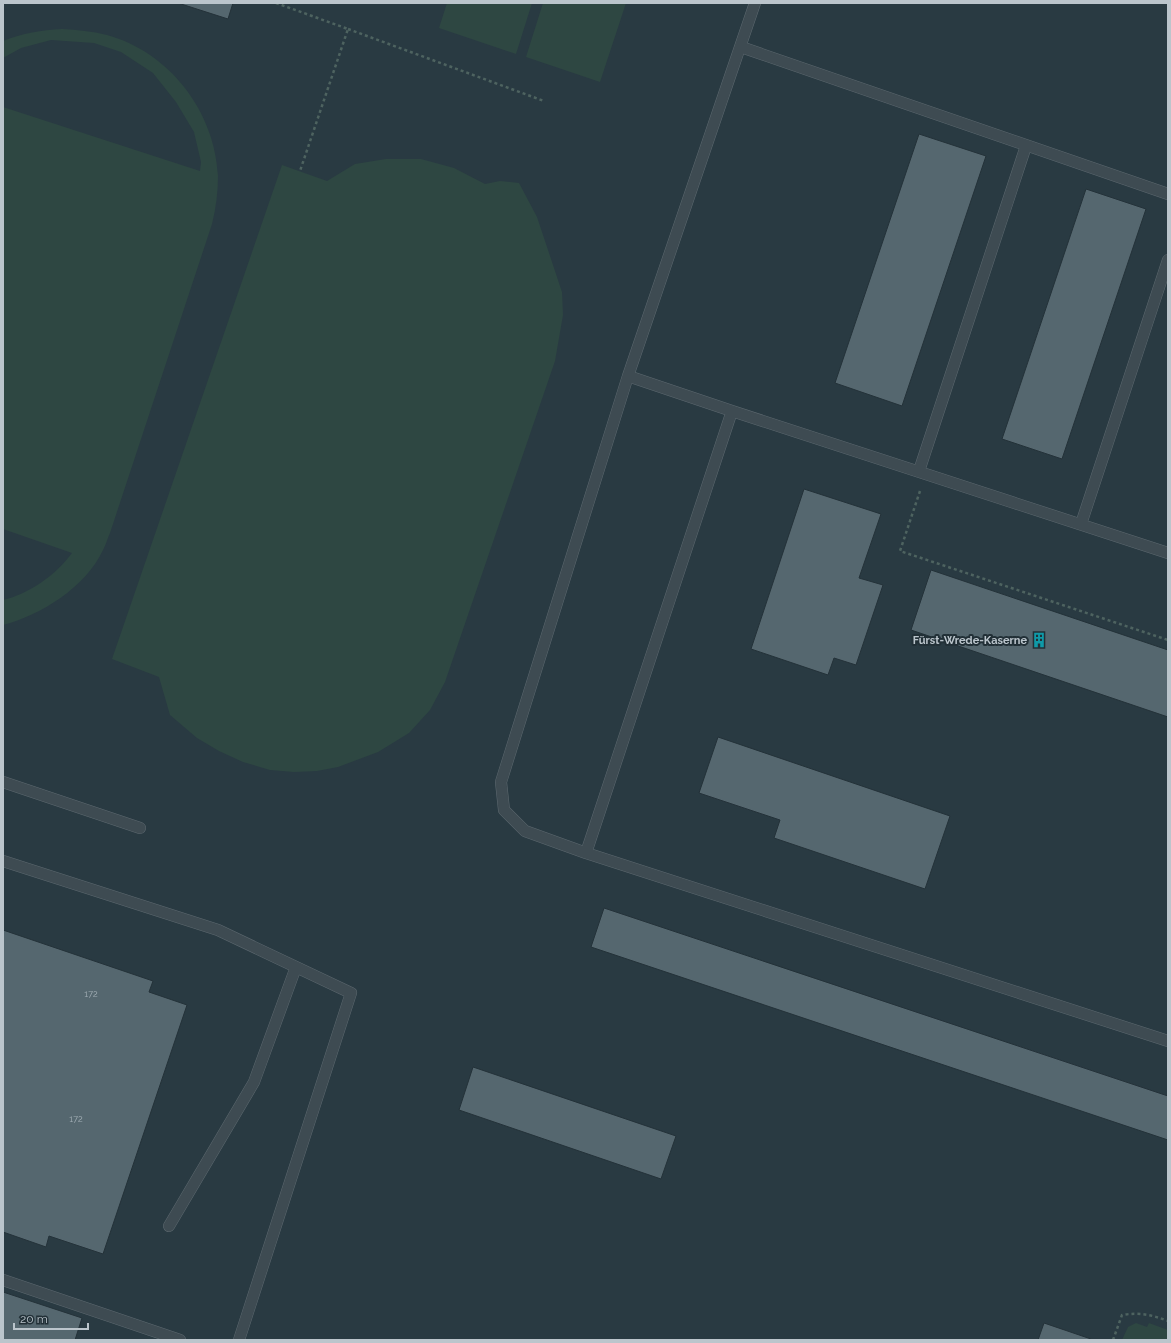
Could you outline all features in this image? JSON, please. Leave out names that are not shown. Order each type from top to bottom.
[{"type":"lane","points":[[755,3],[628,376],[501,782],[504,810],[524,831],[586,853],[1168,1041]]},
{"type":"lane","points":[[741,47],[1168,194]]},
{"type":"lane","points":[[922,472],[1026,146]]},
{"type":"lane","points":[[1081,524],[1168,260]]},
{"type":"lane","points":[[628,376],[1168,553]]},
{"type":"lane","points":[[586,853],[732,411]]},
{"type":"lane","points":[[3,782],[140,828]]},
{"type":"lane","points":[[3,861],[218,930],[351,993],[239,1340]]},
{"type":"lane","points":[[169,1226],[254,1082],[296,967]]},
{"type":"lane","points":[[3,1280],[180,1340]]},
{"type":"path","points":[[276,3],[544,101]]},
{"type":"path","points":[[300,171],[348,29]]},
{"type":"path","points":[[922,472],[900,551],[1168,640]]},
{"type":"path","points":[[1113,1340],[1122,1315],[1133,1313],[1153,1315],[1168,1321]]},
{"type":"green space","points":[[447,3],[532,3],[516,54],[439,28]]},
{"type":"green space","points":[[543,3],[626,3],[600,82],[526,57]]},
{"type":"green space","points":[[62,29],[107,35],[129,43],[150,55],[169,70],[185,88],[198,107],[208,129],[215,152],[218,176],[217,194],[212,224],[104,548],[86,576],[61,598],[32,614],[3,625],[3,600],[32,588],[50,576],[72,553],[3,529],[3,107],[200,171],[201,162],[194,132],[176,102],[153,73],[121,52],[94,43],[51,40],[21,48],[3,58],[3,41],[32,32]]},
{"type":"green space","points":[[386,159],[421,159],[454,168],[485,184],[500,181],[519,183],[537,217],[562,292],[563,315],[555,361],[445,682],[430,710],[409,733],[378,752],[338,767],[317,771],[294,772],[270,770],[243,762],[219,751],[197,738],[170,715],[159,677],[112,659],[282,165],[327,181],[355,164]]},
{"type":"green space","points":[[1136,1323],[1147,1327],[1149,1323],[1168,1330],[1168,1340],[1122,1340],[1128,1327]]},
{"type":"building","points":[[178,3],[233,3],[228,19]]},
{"type":"building","points":[[919,134],[986,156],[902,406],[835,383]]},
{"type":"building","points":[[1086,189],[1146,209],[1062,459],[1002,439]]},
{"type":"building","points":[[804,489],[881,514],[859,578],[883,585],[856,665],[834,658],[828,675],[751,649]]},
{"type":"building","name":"Fürst-Wrede-Kaserne","points":[[931,570],[1168,650],[1168,717],[911,630]]},
{"type":"building","points":[[718,737],[950,816],[925,889],[774,838],[780,820],[699,793]]},
{"type":"building","points":[[604,908],[1168,1096],[1168,1140],[591,947]]},
{"type":"building","points":[[3,930],[153,981],[149,992],[187,1005],[103,1254],[49,1236],[46,1247],[3,1232]]},
{"type":"building","points":[[473,1067],[676,1136],[661,1179],[459,1110]]},
{"type":"building","points":[[3,1292],[82,1318],[75,1340],[3,1340]]},
{"type":"building","points":[[1044,1323],[1091,1339],[1091,1340],[1038,1340]]},
{"type":"place","name":"Fürst-Wrede-Kaserne","points":[[1039,640]]}]
